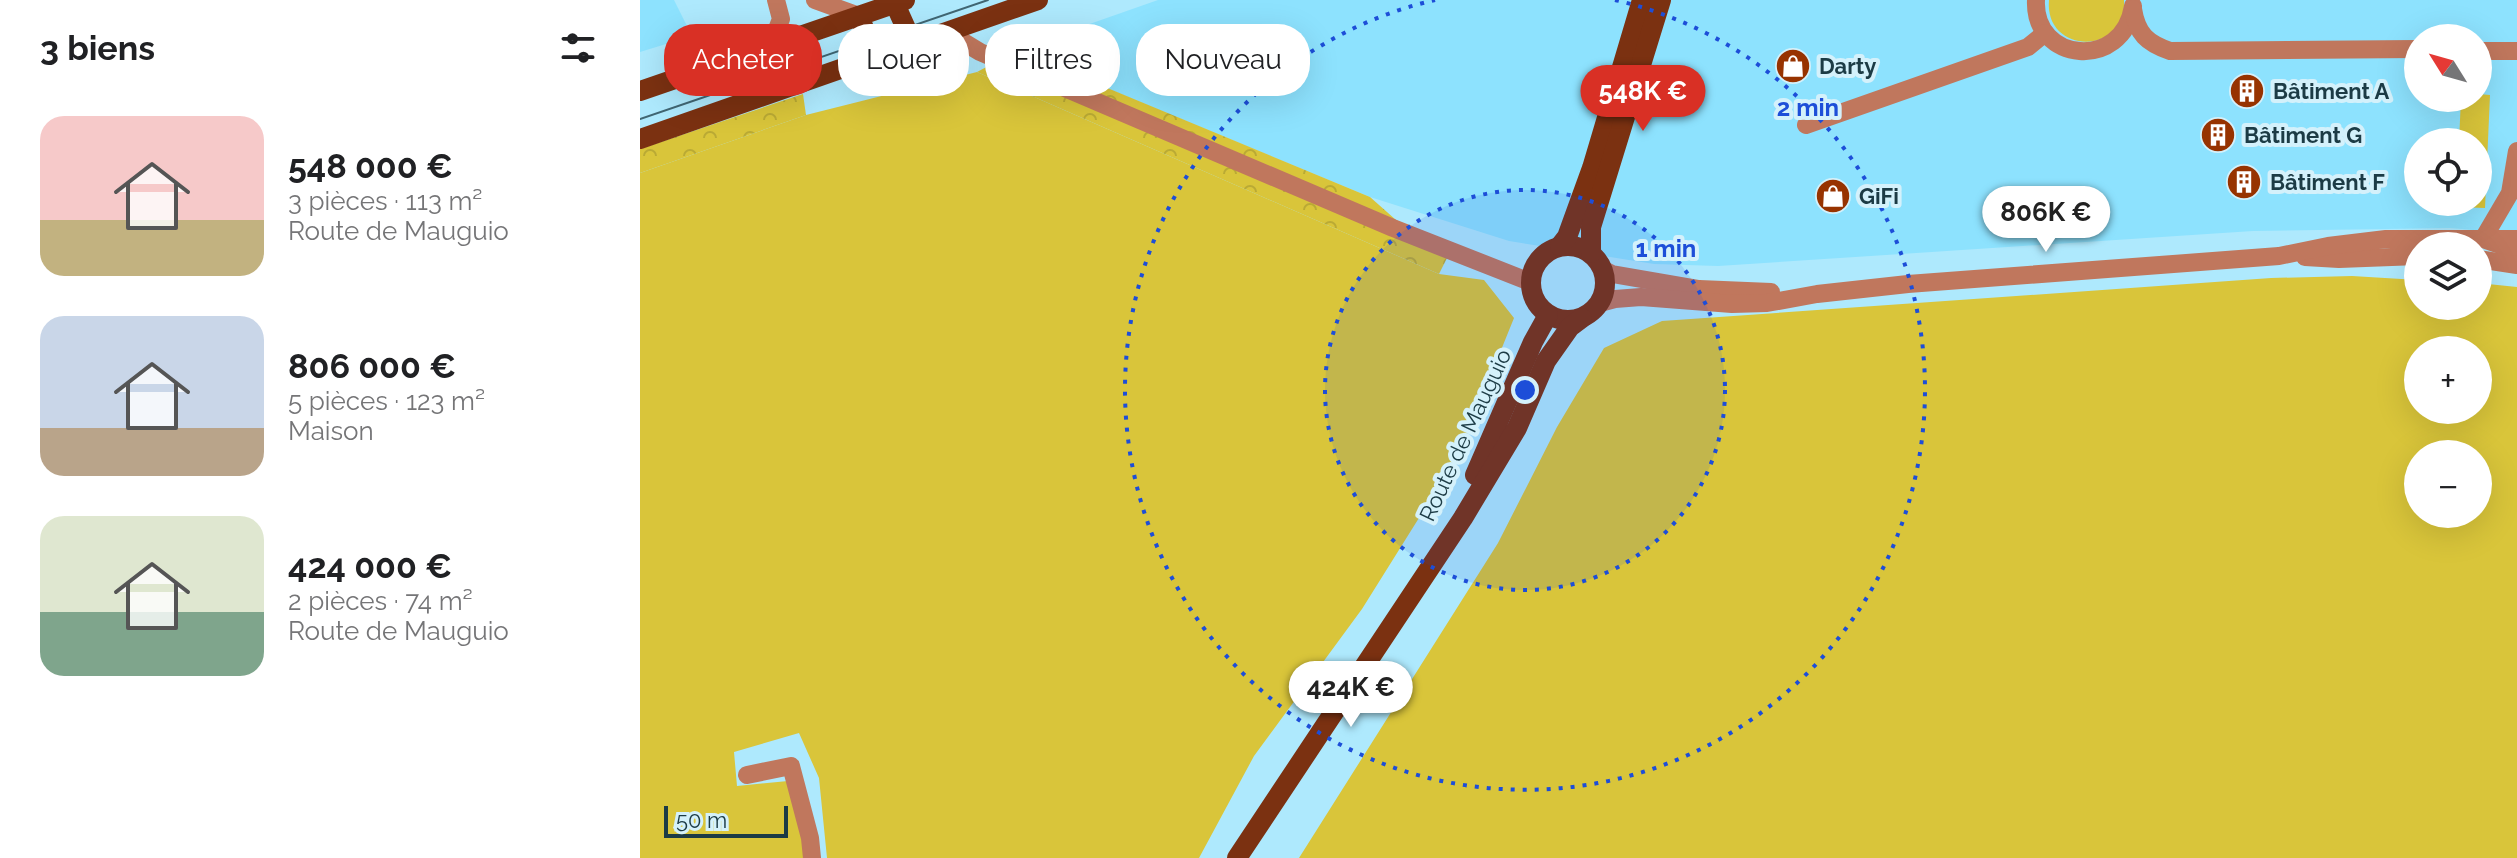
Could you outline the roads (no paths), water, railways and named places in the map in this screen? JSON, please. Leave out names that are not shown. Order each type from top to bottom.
[{"type":"main road","points":[[969,24],[1038,0]]},
{"type":"main road","points":[[822,29],[894,1],[904,24]]},
{"type":"main road","points":[[1560,246],[1567,237],[1653,3]]},
{"type":"main road","points":[[1596,261],[1571,246],[1548,251],[1533,270],[1530,282],[1535,301],[1548,315],[1571,321],[1582,318],[1600,303],[1605,280],[1596,261],[1591,227],[1653,3]]},
{"type":"main road","points":[[859,16],[862,24]]},
{"type":"main road","points":[[640,139],[838,71]]},
{"type":"main road","points":[[640,91],[664,83]]},
{"type":"main road","name":"Route de Mauguio","points":[[1425,575],[1479,467],[1533,342],[1548,315]]},
{"type":"main road","name":"Route de Mauguio","points":[[1237,858],[1463,518],[1517,428],[1546,361],[1570,327],[1582,318]]},
{"type":"street","points":[[776,0],[781,19],[779,24]]},
{"type":"street","points":[[815,0],[859,16]]},
{"type":"street","points":[[2036,0],[2038,21],[2045,33],[2055,43],[2081,52],[2095,51],[2119,37],[2128,24],[2133,5]]},
{"type":"street","points":[[2133,5],[2139,32],[2151,44],[2170,51],[2404,49]]},
{"type":"street","points":[[1806,125],[2028,47],[2045,33]]},
{"type":"street","points":[[969,45],[1379,222],[1530,282]]},
{"type":"street","points":[[2492,51],[2517,51]]},
{"type":"street","points":[[2488,232],[2510,193],[2517,162]]},
{"type":"street","points":[[2279,256],[2328,246],[2386,239],[2404,240]]},
{"type":"street","points":[[2492,245],[2514,246]]},
{"type":"street","points":[[2395,256],[2404,254]]},
{"type":"street","points":[[1600,303],[1653,297],[1732,304],[1767,303],[1908,284],[2279,256],[2339,259],[2404,256]]},
{"type":"street","points":[[1596,261],[1612,274],[1699,289],[1817,294]]},
{"type":"street","points":[[2492,261],[2517,265]]},
{"type":"street","points":[[747,775],[791,766],[810,838],[812,858]]},
{"type":"tram line","points":[[640,119],[988,0]]},
{"type":"place","name":"Darty","points":[[1793,66]]},
{"type":"place","name":"Bâtiment A","points":[[2247,91]]},
{"type":"place","name":"Bâtiment G","points":[[2218,135]]},
{"type":"place","name":"Bâtiment F","points":[[2244,182]]},
{"type":"place","name":"GiFi","points":[[1833,196]]}]
